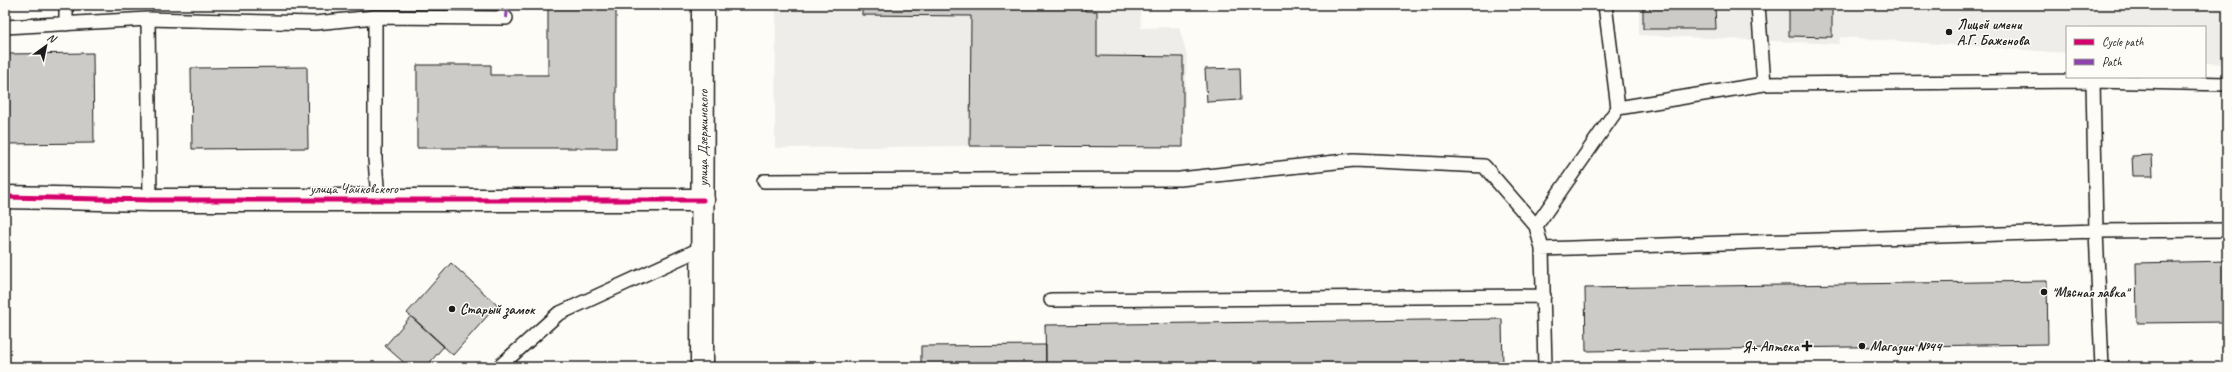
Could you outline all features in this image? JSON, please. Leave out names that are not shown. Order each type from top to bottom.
[{"type":"street","name":"улица Дзержинского","points":[[702,367],[703,5]]},
{"type":"street","name":"улица Чайковского","points":[[5,197],[150,200],[703,200]]},
{"type":"lane","points":[[66,5],[66,24]]},
{"type":"lane","points":[[1536,226],[1618,108],[1605,5]]},
{"type":"lane","points":[[1758,5],[1764,84]]},
{"type":"lane","points":[[5,27],[148,19],[315,23],[375,17],[506,18]]},
{"type":"lane","points":[[375,17],[375,159],[378,200]]},
{"type":"lane","points":[[148,19],[150,200]]},
{"type":"lane","points":[[1618,108],[1764,84],[2093,81],[2227,84]]},
{"type":"lane","points":[[2093,81],[2096,231],[2102,367]]},
{"type":"lane","points":[[764,181],[1180,179],[1354,160],[1484,166],[1536,226],[1542,249],[1545,367]]},
{"type":"lane","points":[[1542,249],[2096,231],[2227,230]]},
{"type":"lane","points":[[499,367],[558,314],[702,248]]},
{"type":"lane","points":[[1051,300],[1544,296]]},
{"type":"shaded area","points":[[776,5],[1140,5],[1141,28],[1179,27],[1187,56],[1183,147],[970,146],[775,148]]},
{"type":"shaded area","name":"Лицей имени А.Г. Баженова","points":[[1639,5],[2227,5],[2227,64],[2206,63],[2206,26],[2066,26],[2066,53],[1840,37],[1839,44],[1639,35]]},
{"type":"building","points":[[539,5],[616,5],[616,148],[417,148],[417,65],[491,65],[491,75],[548,75],[548,6]]},
{"type":"building","points":[[862,5],[1085,5],[1085,11],[1097,11],[1097,56],[1183,57],[1183,147],[970,146],[971,16],[862,15]]},
{"type":"building","points":[[1643,5],[1715,5],[1716,29],[1643,29]]},
{"type":"building","points":[[1789,5],[1832,5],[1832,37],[1789,36]]},
{"type":"building","points":[[93,53],[94,143],[5,144],[5,54]]},
{"type":"building","points":[[307,67],[308,148],[192,149],[191,68]]},
{"type":"building","points":[[1240,68],[1241,100],[1207,102],[1205,69]]},
{"type":"building","points":[[2152,155],[2153,176],[2133,176],[2132,156]]},
{"type":"building","points":[[2227,261],[2227,322],[2137,323],[2136,263]]},
{"type":"building","name":"Старый замок","points":[[451,263],[497,305],[453,355],[407,313]]},
{"type":"building","points":[[2047,281],[2048,344],[1586,351],[1585,288]]},
{"type":"building","points":[[411,316],[444,346],[426,367],[409,367],[385,346]]},
{"type":"building","points":[[1502,319],[1503,367],[1046,367],[1045,325]]},
{"type":"building","points":[[1046,345],[1046,367],[921,367],[921,346]]},
{"type":"marked path","points":[[506,18],[507,5]]},
{"type":"cycle path","points":[[5,197],[150,200],[703,200]]},
{"type":"place","name":"Лицей имени А.Г. Баженова","points":[[1949,32]]},
{"type":"place","name":"\"Мясная лавка\"","points":[[2044,292]]},
{"type":"place","name":"Старый замок","points":[[452,309]]},
{"type":"place","name":"Я+ Аптека","points":[[1807,346]]},
{"type":"place","name":"Магазин №44","points":[[1862,346]]}]
